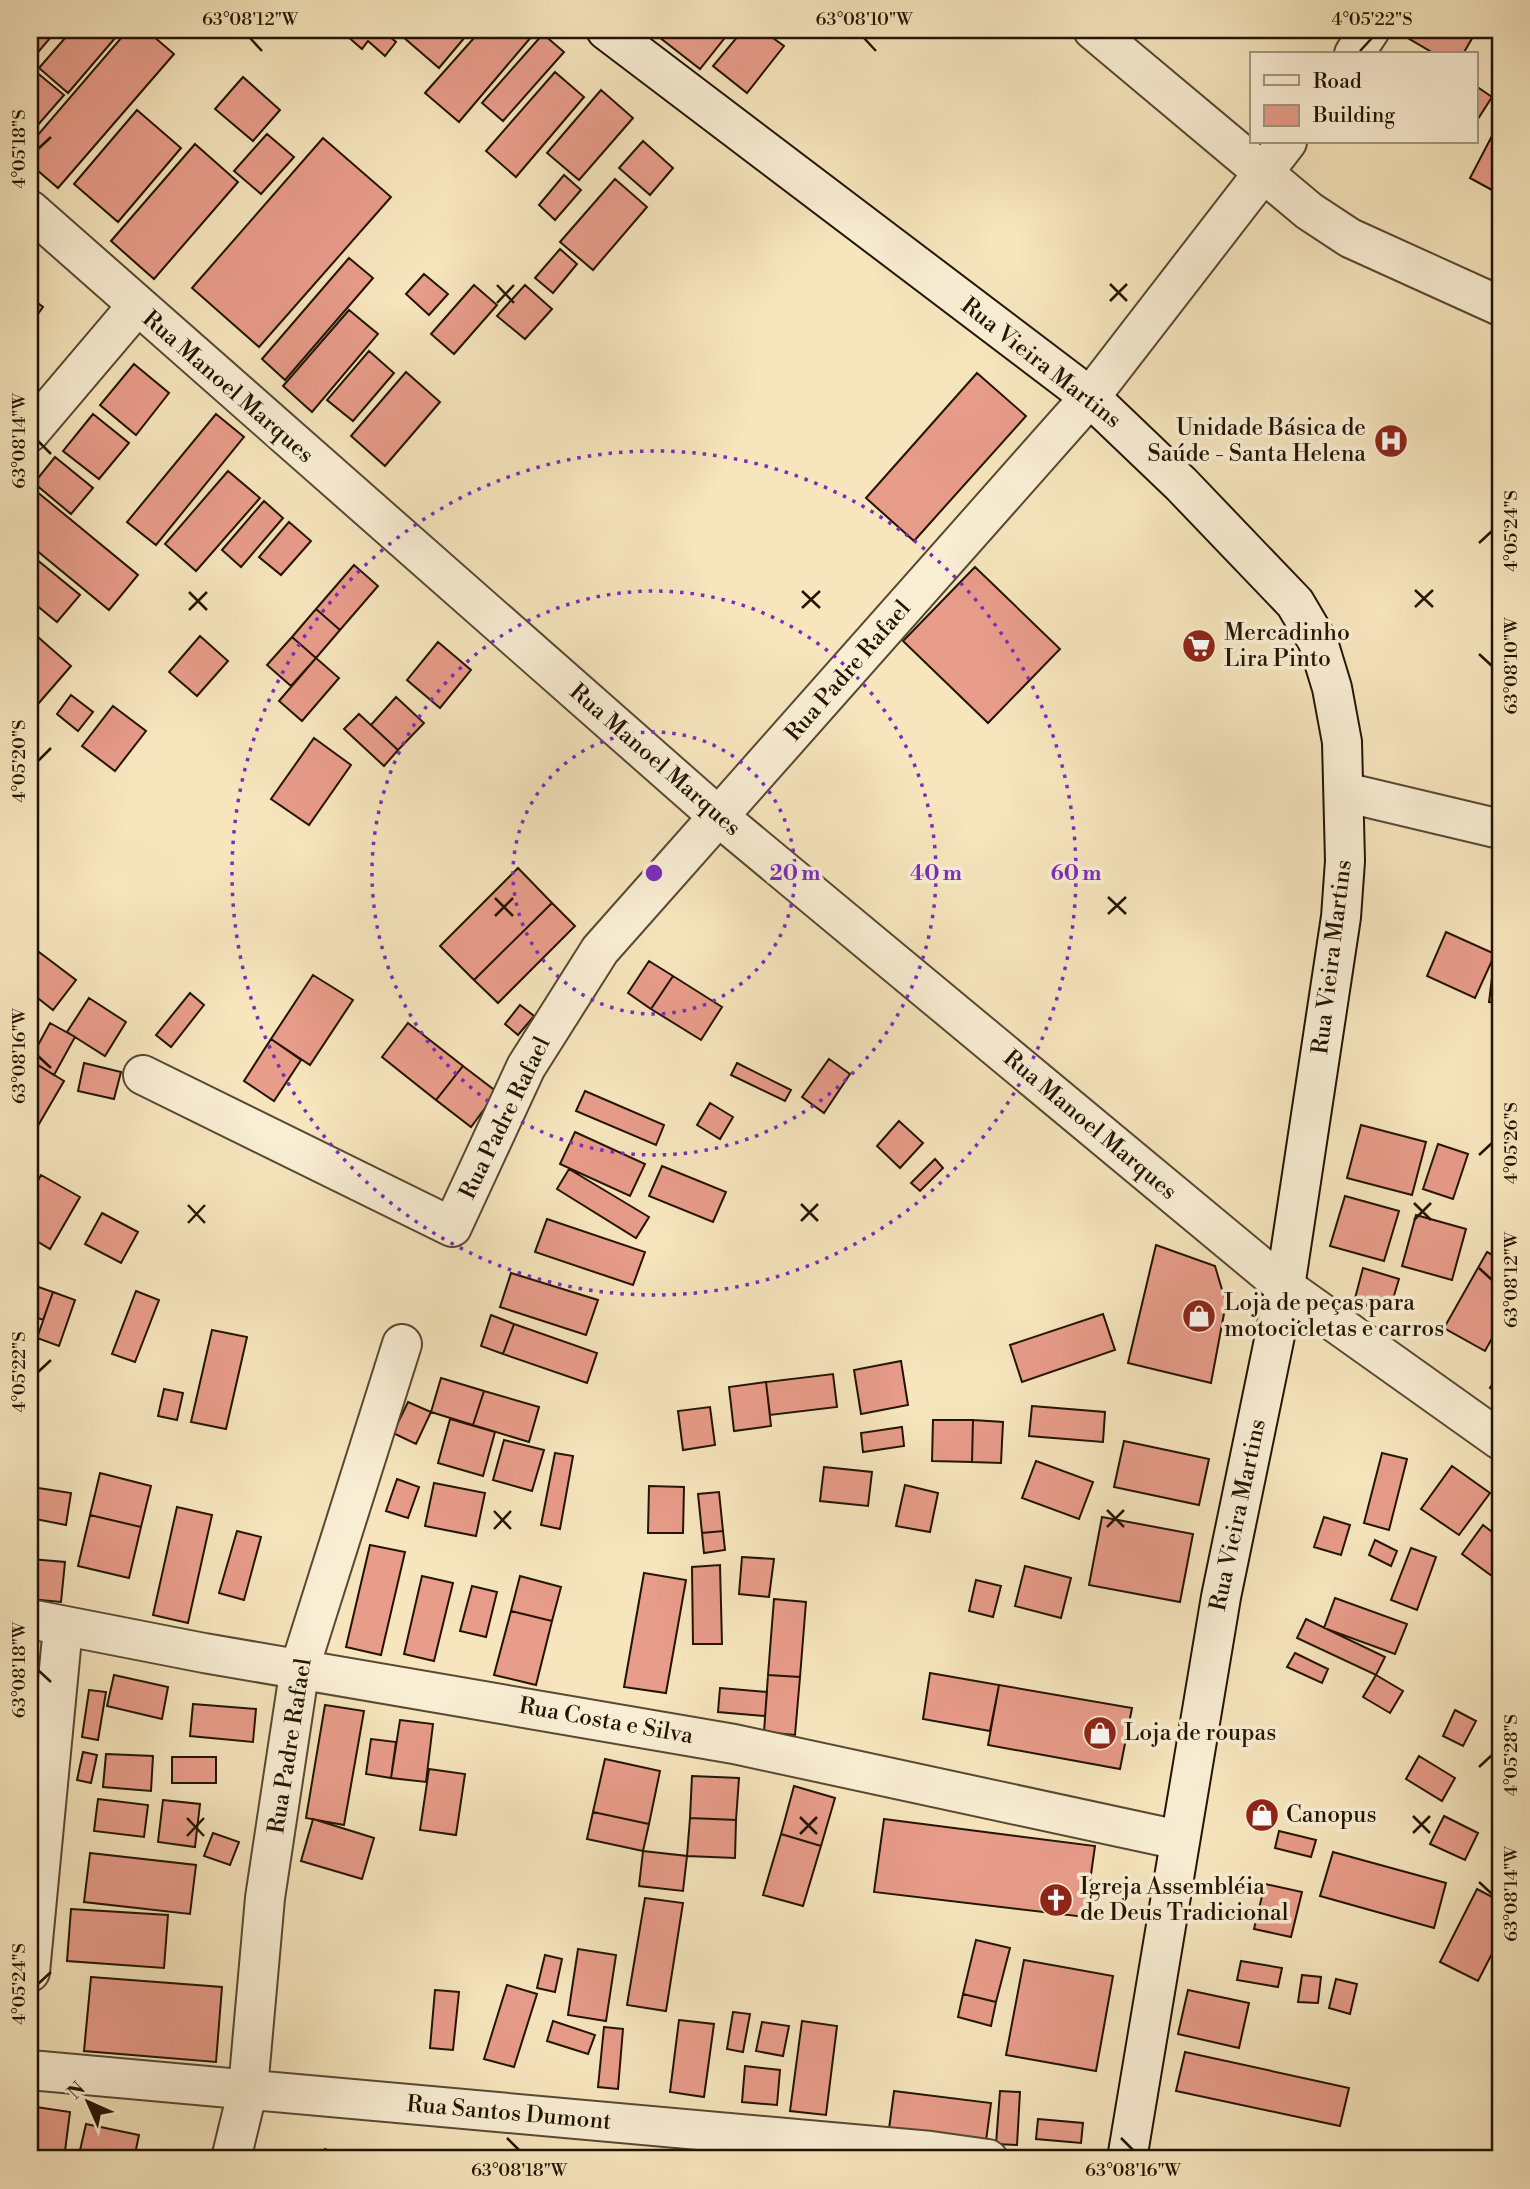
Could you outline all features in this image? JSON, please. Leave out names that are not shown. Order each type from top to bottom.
[{"type":"street","name":"Rua Vieira Martins","points":[[606,30],[1090,397],[1181,484],[1295,603],[1318,642],[1332,688],[1342,741],[1345,861],[1341,917],[1285,1287],[1221,1597],[1127,2159]]},
{"type":"street","points":[[1093,30],[1308,211],[1350,238],[1500,306]]},
{"type":"street","points":[[1355,52],[1370,30]]},
{"type":"street","name":"Rua Padre Rafael","points":[[143,1075],[452,1227],[526,1067],[600,950],[1090,397],[1285,144]]},
{"type":"street","name":"Rua Manoel Marques","points":[[30,211],[719,817],[1285,1287],[1500,1440]]},
{"type":"street","points":[[30,432],[136,306]]},
{"type":"street","points":[[1344,792],[1500,829]]},
{"type":"street","name":"Rua Padre Rafael","points":[[232,2159],[248,2089],[265,1898],[300,1667],[402,1344]]},
{"type":"street","points":[[30,1972],[46,1623]]},
{"type":"street","name":"Rua Costa e Silva","points":[[46,1623],[734,1744],[1179,1840]]},
{"type":"street","name":"Rua Santos Dumont","points":[[30,2070],[931,2151],[988,2159]]},
{"type":"building","points":[[30,30],[57,30],[39,51],[30,43]]},
{"type":"building","points":[[72,30],[122,30],[68,93],[39,68]]},
{"type":"building","points":[[128,30],[146,30],[174,54],[58,188],[30,164],[30,144]]},
{"type":"building","points":[[353,30],[382,30],[396,42],[385,56],[368,41],[362,49],[347,36]]},
{"type":"building","points":[[395,30],[471,30],[439,68]]},
{"type":"building","points":[[481,30],[525,30],[532,36],[459,122],[425,93]]},
{"type":"building","points":[[650,30],[731,30],[700,69]]},
{"type":"building","points":[[743,30],[762,30],[784,46],[747,93],[713,66]]},
{"type":"building","points":[[1403,30],[1466,30],[1474,35],[1464,52],[1432,52],[1401,34]]},
{"type":"building","points":[[543,34],[564,52],[503,121],[482,103]]},
{"type":"building","points":[[35,71],[64,95],[30,134],[30,78]]},
{"type":"building","points":[[555,72],[584,97],[516,177],[486,151]]},
{"type":"building","points":[[243,77],[280,110],[253,141],[215,109]]},
{"type":"building","points":[[1478,87],[1492,97],[1478,119]]},
{"type":"building","points":[[601,90],[633,118],[579,180],[547,153]]},
{"type":"building","points":[[137,110],[181,148],[118,222],[74,184]]},
{"type":"building","points":[[1494,132],[1500,135],[1500,173],[1492,190],[1470,178]]},
{"type":"building","points":[[267,134],[294,157],[261,194],[234,171]]},
{"type":"building","points":[[323,138],[391,197],[259,347],[192,288]]},
{"type":"building","points":[[643,141],[673,168],[650,195],[619,168]]},
{"type":"building","points":[[195,144],[238,182],[154,279],[111,241]]},
{"type":"building","points":[[564,175],[581,190],[555,220],[539,205]]},
{"type":"building","points":[[615,179],[647,207],[593,270],[560,242]]},
{"type":"building","points":[[560,249],[577,264],[553,293],[535,278]]},
{"type":"building","points":[[349,258],[373,278],[285,380],[262,359]]},
{"type":"building","points":[[424,274],[448,294],[429,315],[406,294]]},
{"type":"building","points":[[474,285],[497,305],[454,354],[431,334]]},
{"type":"building","points":[[525,285],[552,309],[525,339],[497,316]]},
{"type":"building","points":[[30,297],[43,307],[30,325]]},
{"type":"building","points":[[349,310],[378,334],[312,412],[283,386]]},
{"type":"building","points":[[369,351],[394,373],[353,421],[327,400]]},
{"type":"building","points":[[134,364],[169,393],[136,435],[100,405]]},
{"type":"building","points":[[406,372],[440,402],[385,466],[351,436]]},
{"type":"building","points":[[977,373],[1026,416],[914,541],[866,498]]},
{"type":"building","points":[[93,414],[129,443],[99,479],[63,451]]},
{"type":"building","points":[[216,414],[244,437],[156,545],[127,522]]},
{"type":"building","points":[[55,457],[93,488],[71,514],[34,483]]},
{"type":"building","points":[[228,471],[260,498],[196,571],[165,544]]},
{"type":"building","points":[[36,491],[138,575],[109,610],[30,545],[30,499]]},
{"type":"building","points":[[264,501],[283,518],[241,567],[222,550]]},
{"type":"building","points":[[289,522],[311,541],[281,575],[259,557]]},
{"type":"building","points":[[30,554],[80,595],[57,622],[30,600]]},
{"type":"building","points":[[354,565],[378,586],[340,630],[316,609]]},
{"type":"building","points":[[975,567],[1060,649],[988,723],[903,641]]},
{"type":"building","points":[[316,609],[340,630],[316,658],[292,637]]},
{"type":"building","points":[[30,630],[71,666],[38,704],[30,697]]},
{"type":"building","points":[[200,636],[228,661],[197,696],[169,672]]},
{"type":"building","points":[[292,637],[316,658],[291,686],[267,665]]},
{"type":"building","points":[[438,642],[471,670],[440,708],[407,680]]},
{"type":"building","points":[[316,658],[339,678],[302,721],[279,701]]},
{"type":"building","points":[[71,695],[93,712],[78,731],[57,714]]},
{"type":"building","points":[[396,697],[424,723],[398,750],[371,725]]},
{"type":"building","points":[[113,706],[146,731],[115,771],[82,746]]},
{"type":"building","points":[[359,714],[398,750],[384,766],[344,729]]},
{"type":"building","points":[[314,738],[351,765],[309,825],[271,799]]},
{"type":"building","points":[[518,868],[552,903],[474,980],[440,946]]},
{"type":"building","points":[[552,903],[575,926],[498,1003],[474,980]]},
{"type":"building","points":[[1446,932],[1495,954],[1475,998],[1427,976]]},
{"type":"building","points":[[31,946],[76,980],[53,1010],[30,992]]},
{"type":"building","points":[[1495,954],[1500,955],[1500,1003],[1489,1002]]},
{"type":"building","points":[[649,961],[673,976],[651,1009],[628,993]]},
{"type":"building","points":[[313,975],[353,1000],[310,1065],[271,1039]]},
{"type":"building","points":[[673,976],[722,1007],[701,1040],[651,1009]]},
{"type":"building","points":[[190,993],[204,1005],[171,1047],[156,1035]]},
{"type":"building","points":[[89,998],[126,1022],[105,1056],[67,1032]]},
{"type":"building","points":[[520,1005],[534,1016],[518,1035],[505,1024]]},
{"type":"building","points":[[50,1023],[75,1037],[54,1075],[30,1060]]},
{"type":"building","points":[[408,1023],[463,1066],[436,1100],[382,1057]]},
{"type":"building","points":[[271,1039],[301,1060],[274,1101],[244,1081]]},
{"type":"building","points":[[829,1059],[850,1074],[824,1113],[802,1097]]},
{"type":"building","points":[[30,1060],[64,1081],[32,1136],[30,1135]]},
{"type":"building","points":[[84,1063],[121,1072],[114,1099],[78,1091]]},
{"type":"building","points":[[737,1063],[791,1090],[785,1101],[731,1075]]},
{"type":"building","points":[[463,1066],[497,1092],[471,1127],[436,1100]]},
{"type":"building","points":[[585,1091],[664,1125],[656,1145],[576,1111]]},
{"type":"building","points":[[710,1103],[733,1117],[720,1139],[697,1125]]},
{"type":"building","points":[[899,1121],[923,1143],[900,1168],[877,1146]]},
{"type":"building","points":[[1361,1125],[1426,1142],[1412,1195],[1347,1178]]},
{"type":"building","points":[[575,1132],[645,1164],[630,1196],[560,1164]]},
{"type":"building","points":[[1438,1144],[1468,1154],[1453,1199],[1423,1189]]},
{"type":"building","points":[[935,1159],[943,1168],[920,1191],[911,1183]]},
{"type":"building","points":[[662,1166],[726,1192],[713,1222],[649,1196]]},
{"type":"building","points":[[569,1169],[649,1217],[636,1238],[557,1189]]},
{"type":"building","points":[[41,1175],[80,1197],[50,1249],[30,1237],[30,1195]]},
{"type":"building","points":[[1345,1196],[1399,1211],[1384,1261],[1330,1246]]},
{"type":"building","points":[[102,1213],[138,1232],[121,1263],[85,1244]]},
{"type":"building","points":[[1416,1215],[1466,1229],[1452,1280],[1402,1266]]},
{"type":"building","points":[[547,1219],[645,1252],[633,1285],[535,1252]]},
{"type":"building","points":[[1156,1245],[1215,1266],[1226,1303],[1211,1383],[1128,1363]]},
{"type":"building","points":[[1487,1252],[1500,1259],[1500,1324],[1485,1351],[1444,1328]]},
{"type":"building","points":[[1363,1268],[1399,1279],[1389,1312],[1354,1302]]},
{"type":"building","points":[[511,1273],[598,1300],[586,1335],[500,1307]]},
{"type":"building","points":[[30,1284],[53,1292],[43,1320],[30,1315]]},
{"type":"building","points":[[136,1291],[159,1300],[135,1362],[112,1354]]},
{"type":"building","points":[[53,1292],[75,1300],[59,1346],[37,1338]]},
{"type":"building","points":[[1103,1314],[1115,1350],[1022,1382],[1010,1345]]},
{"type":"building","points":[[491,1315],[514,1324],[503,1354],[481,1346]]},
{"type":"building","points":[[514,1324],[597,1353],[587,1383],[503,1354]]},
{"type":"building","points":[[212,1330],[247,1337],[226,1429],[191,1422]]},
{"type":"building","points":[[901,1361],[908,1405],[861,1414],[854,1370]]},
{"type":"building","points":[[1500,1371],[1500,1394],[1490,1388]]},
{"type":"building","points":[[833,1374],[837,1407],[770,1415],[766,1382]]},
{"type":"building","points":[[441,1378],[484,1391],[473,1425],[431,1412]]},
{"type":"building","points":[[766,1382],[771,1426],[734,1431],[729,1387]]},
{"type":"building","points":[[164,1389],[183,1393],[177,1420],[158,1416]]},
{"type":"building","points":[[484,1391],[539,1407],[529,1442],[473,1425]]},
{"type":"building","points":[[408,1402],[431,1412],[416,1444],[393,1433]]},
{"type":"building","points":[[1032,1406],[1105,1412],[1103,1442],[1029,1436]]},
{"type":"building","points":[[710,1407],[715,1445],[683,1450],[678,1411]]},
{"type":"building","points":[[450,1419],[495,1432],[483,1476],[438,1463]]},
{"type":"building","points":[[933,1420],[973,1420],[972,1462],[932,1461]]},
{"type":"building","points":[[973,1420],[1003,1422],[1001,1463],[972,1462]]},
{"type":"building","points":[[902,1427],[904,1446],[863,1452],[861,1433]]},
{"type":"building","points":[[504,1440],[544,1450],[532,1491],[493,1480]]},
{"type":"building","points":[[1124,1441],[1209,1459],[1199,1505],[1114,1487]]},
{"type":"building","points":[[555,1453],[573,1456],[560,1529],[541,1525]]},
{"type":"building","points":[[1382,1453],[1407,1459],[1389,1530],[1364,1523]]},
{"type":"building","points":[[1036,1461],[1093,1482],[1079,1519],[1022,1498]]},
{"type":"building","points":[[1452,1466],[1490,1493],[1459,1535],[1421,1509]]},
{"type":"building","points":[[824,1467],[872,1472],[868,1506],[820,1501]]},
{"type":"building","points":[[100,1473],[151,1486],[141,1527],[90,1515]]},
{"type":"building","points":[[397,1479],[419,1487],[408,1518],[386,1511]]},
{"type":"building","points":[[434,1483],[485,1493],[476,1536],[425,1526]]},
{"type":"building","points":[[905,1485],[938,1493],[930,1532],[896,1526]]},
{"type":"building","points":[[649,1486],[684,1487],[683,1533],[648,1533]]},
{"type":"building","points":[[32,1487],[71,1493],[66,1525],[30,1518]]},
{"type":"building","points":[[719,1492],[723,1531],[702,1533],[698,1494]]},
{"type":"building","points":[[177,1507],[212,1515],[188,1623],[153,1615]]},
{"type":"building","points":[[90,1515],[141,1527],[129,1578],[78,1566]]},
{"type":"building","points":[[1102,1517],[1193,1534],[1180,1602],[1089,1585]]},
{"type":"building","points":[[1324,1517],[1350,1525],[1341,1555],[1314,1547]]},
{"type":"building","points":[[1483,1525],[1500,1538],[1500,1582],[1462,1554]]},
{"type":"building","points":[[237,1531],[261,1537],[244,1600],[219,1593]]},
{"type":"building","points":[[723,1531],[725,1550],[704,1553],[702,1533]]},
{"type":"building","points":[[1375,1540],[1397,1551],[1391,1566],[1369,1555]]},
{"type":"building","points":[[370,1545],[405,1552],[381,1655],[346,1647]]},
{"type":"building","points":[[1411,1548],[1436,1557],[1417,1610],[1391,1600]]},
{"type":"building","points":[[742,1557],[774,1559],[769,1597],[739,1594]]},
{"type":"building","points":[[30,1559],[65,1562],[61,1602],[30,1599]]},
{"type":"building","points":[[720,1565],[722,1644],[693,1644],[692,1567]]},
{"type":"building","points":[[1025,1566],[1071,1578],[1061,1618],[1015,1606]]},
{"type":"building","points":[[644,1573],[686,1580],[666,1693],[624,1687]]},
{"type":"building","points":[[422,1576],[453,1583],[434,1661],[404,1654]]},
{"type":"building","points":[[520,1576],[561,1587],[552,1621],[511,1611]]},
{"type":"building","points":[[976,1580],[1001,1586],[993,1617],[969,1611]]},
{"type":"building","points":[[472,1586],[497,1592],[486,1637],[460,1631]]},
{"type":"building","points":[[1335,1598],[1407,1624],[1395,1654],[1324,1628]]},
{"type":"building","points":[[774,1599],[806,1602],[800,1677],[768,1675]]},
{"type":"building","points":[[511,1611],[552,1621],[536,1685],[494,1675]]},
{"type":"building","points":[[1306,1619],[1385,1657],[1376,1675],[1297,1638]]},
{"type":"building","points":[[1295,1653],[1328,1669],[1322,1683],[1287,1667]]},
{"type":"building","points":[[930,1673],[999,1685],[990,1731],[923,1719]]},
{"type":"building","points":[[114,1675],[168,1687],[162,1719],[107,1706]]},
{"type":"building","points":[[768,1675],[800,1677],[795,1735],[764,1732]]},
{"type":"building","points":[[1376,1675],[1403,1691],[1390,1713],[1363,1697]]},
{"type":"building","points":[[999,1685],[1132,1708],[1120,1769],[988,1745]]},
{"type":"building","points":[[720,1688],[767,1692],[765,1716],[718,1712]]},
{"type":"building","points":[[89,1690],[106,1692],[98,1740],[82,1737]]},
{"type":"building","points":[[193,1704],[256,1709],[253,1742],[190,1736]]},
{"type":"building","points":[[325,1705],[364,1711],[344,1825],[306,1818]]},
{"type":"building","points":[[1455,1710],[1476,1721],[1463,1746],[1443,1736]]},
{"type":"building","points":[[400,1720],[433,1724],[426,1782],[391,1778]]},
{"type":"building","points":[[371,1739],[396,1742],[391,1778],[366,1774]]},
{"type":"building","points":[[83,1752],[97,1755],[91,1783],[77,1780]]},
{"type":"building","points":[[106,1754],[153,1756],[151,1791],[103,1787]]},
{"type":"building","points":[[1419,1756],[1455,1778],[1442,1801],[1406,1779]]},
{"type":"building","points":[[172,1757],[216,1757],[216,1783],[172,1783]]},
{"type":"building","points":[[605,1759],[660,1771],[649,1824],[593,1812]]},
{"type":"building","points":[[429,1769],[465,1774],[456,1835],[420,1830]]},
{"type":"building","points":[[692,1776],[739,1778],[736,1820],[690,1818]]},
{"type":"building","points":[[794,1786],[835,1798],[821,1846],[781,1834]]},
{"type":"building","points":[[98,1799],[148,1805],[144,1837],[94,1831]]},
{"type":"building","points":[[163,1800],[200,1804],[195,1847],[158,1842]]},
{"type":"building","points":[[593,1812],[649,1824],[643,1851],[587,1839]]},
{"type":"building","points":[[1444,1816],[1478,1833],[1465,1860],[1430,1844]]},
{"type":"building","points":[[690,1818],[736,1820],[735,1858],[687,1856]]},
{"type":"building","points":[[313,1819],[374,1838],[362,1879],[301,1861]]},
{"type":"building","points":[[884,1819],[1095,1846],[1085,1917],[874,1892]]},
{"type":"building","points":[[1279,1831],[1316,1840],[1311,1857],[1275,1848]]},
{"type":"building","points":[[213,1833],[239,1842],[230,1865],[204,1856]]},
{"type":"building","points":[[781,1834],[821,1846],[803,1906],[763,1895]]},
{"type":"building","points":[[643,1851],[687,1856],[683,1891],[639,1886]]},
{"type":"building","points":[[1333,1852],[1446,1883],[1434,1928],[1320,1896]]},
{"type":"building","points":[[90,1853],[196,1865],[190,1914],[84,1902]]},
{"type":"building","points":[[1265,1884],[1302,1892],[1291,1937],[1254,1929]]},
{"type":"building","points":[[1477,1889],[1500,1901],[1500,1938],[1478,1981],[1440,1962]]},
{"type":"building","points":[[645,1898],[683,1903],[666,2011],[627,2005]]},
{"type":"building","points":[[71,1909],[168,1915],[164,1968],[67,1961]]},
{"type":"building","points":[[976,1940],[1010,1948],[996,2002],[963,1994]]},
{"type":"building","points":[[578,1949],[616,1955],[606,2021],[568,2015]]},
{"type":"building","points":[[545,1955],[562,1959],[555,1992],[537,1988]]},
{"type":"building","points":[[1024,1960],[1113,1976],[1096,2071],[1006,2055]]},
{"type":"building","points":[[1241,1961],[1282,1968],[1278,1987],[1237,1980]]},
{"type":"building","points":[[1302,1975],[1321,1977],[1318,2003],[1298,2002]]},
{"type":"building","points":[[91,1977],[222,1987],[216,2062],[84,2051]]},
{"type":"building","points":[[1336,1979],[1357,1984],[1350,2014],[1329,2008]]},
{"type":"building","points":[[507,1985],[537,1994],[514,2067],[484,2059]]},
{"type":"building","points":[[435,1990],[459,1992],[453,2050],[430,2048]]},
{"type":"building","points":[[1188,1990],[1249,2003],[1239,2048],[1178,2034]]},
{"type":"building","points":[[963,1994],[996,2002],[991,2026],[958,2017]]},
{"type":"building","points":[[733,2012],[750,2014],[743,2052],[727,2049]]},
{"type":"building","points":[[679,2020],[714,2024],[704,2097],[670,2092]]},
{"type":"building","points":[[553,2021],[595,2035],[588,2054],[547,2041]]},
{"type":"building","points":[[802,2021],[837,2026],[826,2115],[790,2111]]},
{"type":"building","points":[[762,2022],[789,2026],[783,2056],[756,2051]]},
{"type":"building","points":[[604,2027],[623,2029],[618,2089],[598,2087]]},
{"type":"building","points":[[1185,2052],[1349,2088],[1340,2126],[1176,2091]]},
{"type":"building","points":[[745,2066],[780,2070],[777,2105],[742,2102]]},
{"type":"building","points":[[894,2091],[991,2103],[986,2141],[889,2129]]},
{"type":"building","points":[[1000,2091],[1020,2092],[1017,2145],[996,2144]]},
{"type":"building","points":[[36,2107],[70,2112],[64,2159],[30,2159]]},
{"type":"building","points":[[1038,2119],[1083,2123],[1081,2143],[1036,2139]]},
{"type":"building","points":[[86,2124],[139,2135],[134,2159],[78,2159]]},
{"type":"building","points":[[325,2149],[349,2159],[321,2159]]},
{"type":"place","name":"Unidade Básica de Saúde - Santa Helena","points":[[1391,441]]},
{"type":"place","name":"Mercadinho Lira Pinto","points":[[1199,646]]},
{"type":"place","name":"Loja de peças para motocicletas e carros","points":[[1199,1316]]},
{"type":"place","name":"Loja de roupas","points":[[1100,1733]]},
{"type":"place","name":"Canopus","points":[[1262,1815]]},
{"type":"place","name":"Igreja Assembléia de Deus Tradicional","points":[[1056,1900]]}]
